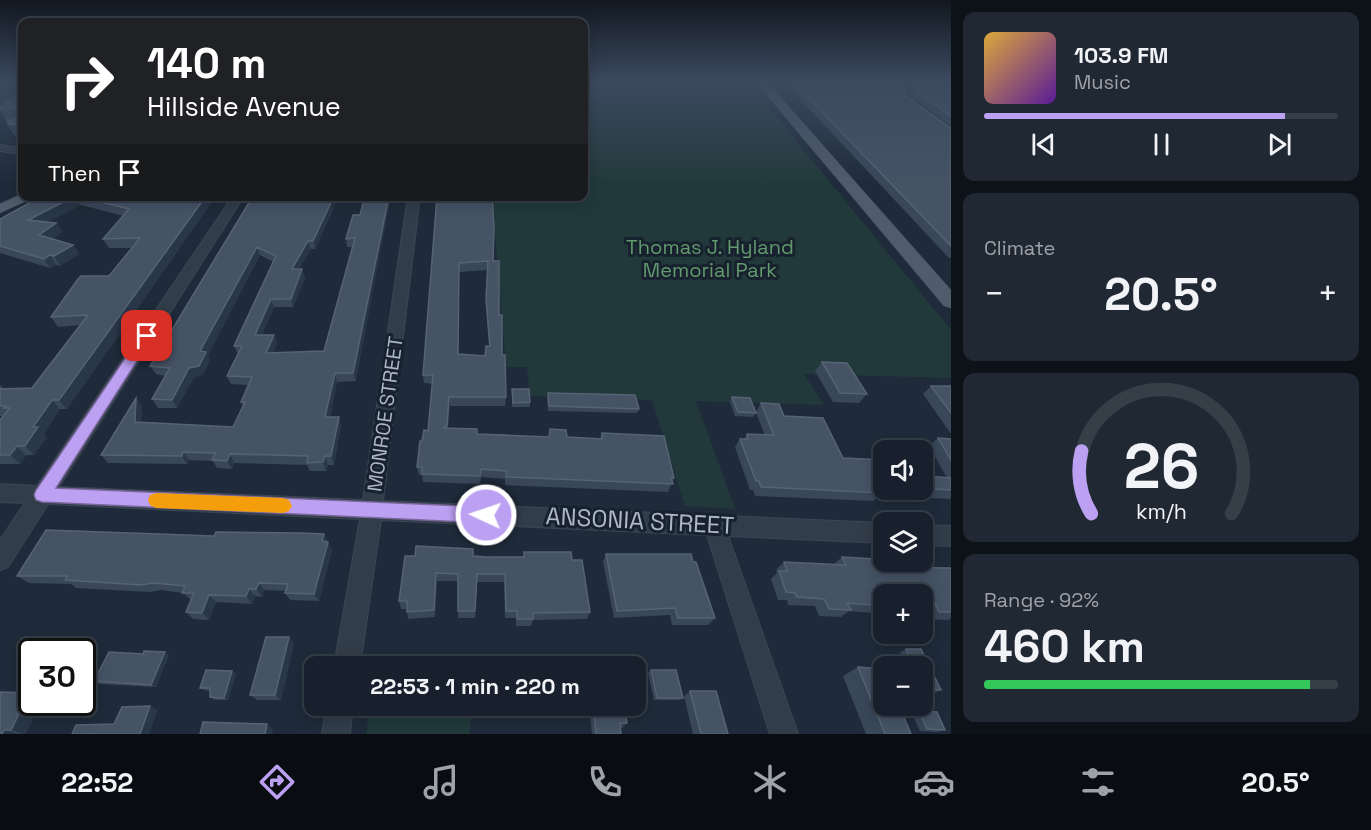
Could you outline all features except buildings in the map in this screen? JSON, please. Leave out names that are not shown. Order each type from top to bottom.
[{"type":"main road","points":[[792,116],[945,287],[951,302]]},
{"type":"main road","points":[[0,209],[18,201]]},
{"type":"street","points":[[930,116],[951,132]]},
{"type":"street","points":[[0,148],[18,151]]},
{"type":"street","points":[[0,559],[236,201]]},
{"type":"street","name":"MONROE STREET","points":[[349,656],[372,510],[413,201]]},
{"type":"street","name":"ANSONIA STREET","points":[[0,493],[873,532]]},
{"type":"street","points":[[714,525],[784,734]]},
{"type":"street","points":[[933,535],[951,536]]},
{"type":"street","points":[[336,734],[338,716]]},
{"type":"green space","name":"Thomas J. Hyland Memorial Park","points":[[588,116],[776,116],[951,330],[951,378],[804,374],[824,405],[696,401],[735,509],[685,506],[652,400],[530,396],[527,367],[506,367],[492,201],[588,201]]},
{"type":"green space","points":[[369,716],[471,716],[470,734],[366,734]]},
{"type":"slow traffic","points":[[156,500],[283,506]]},
{"type":"route","points":[[147,336],[42,495],[486,515]]}]
